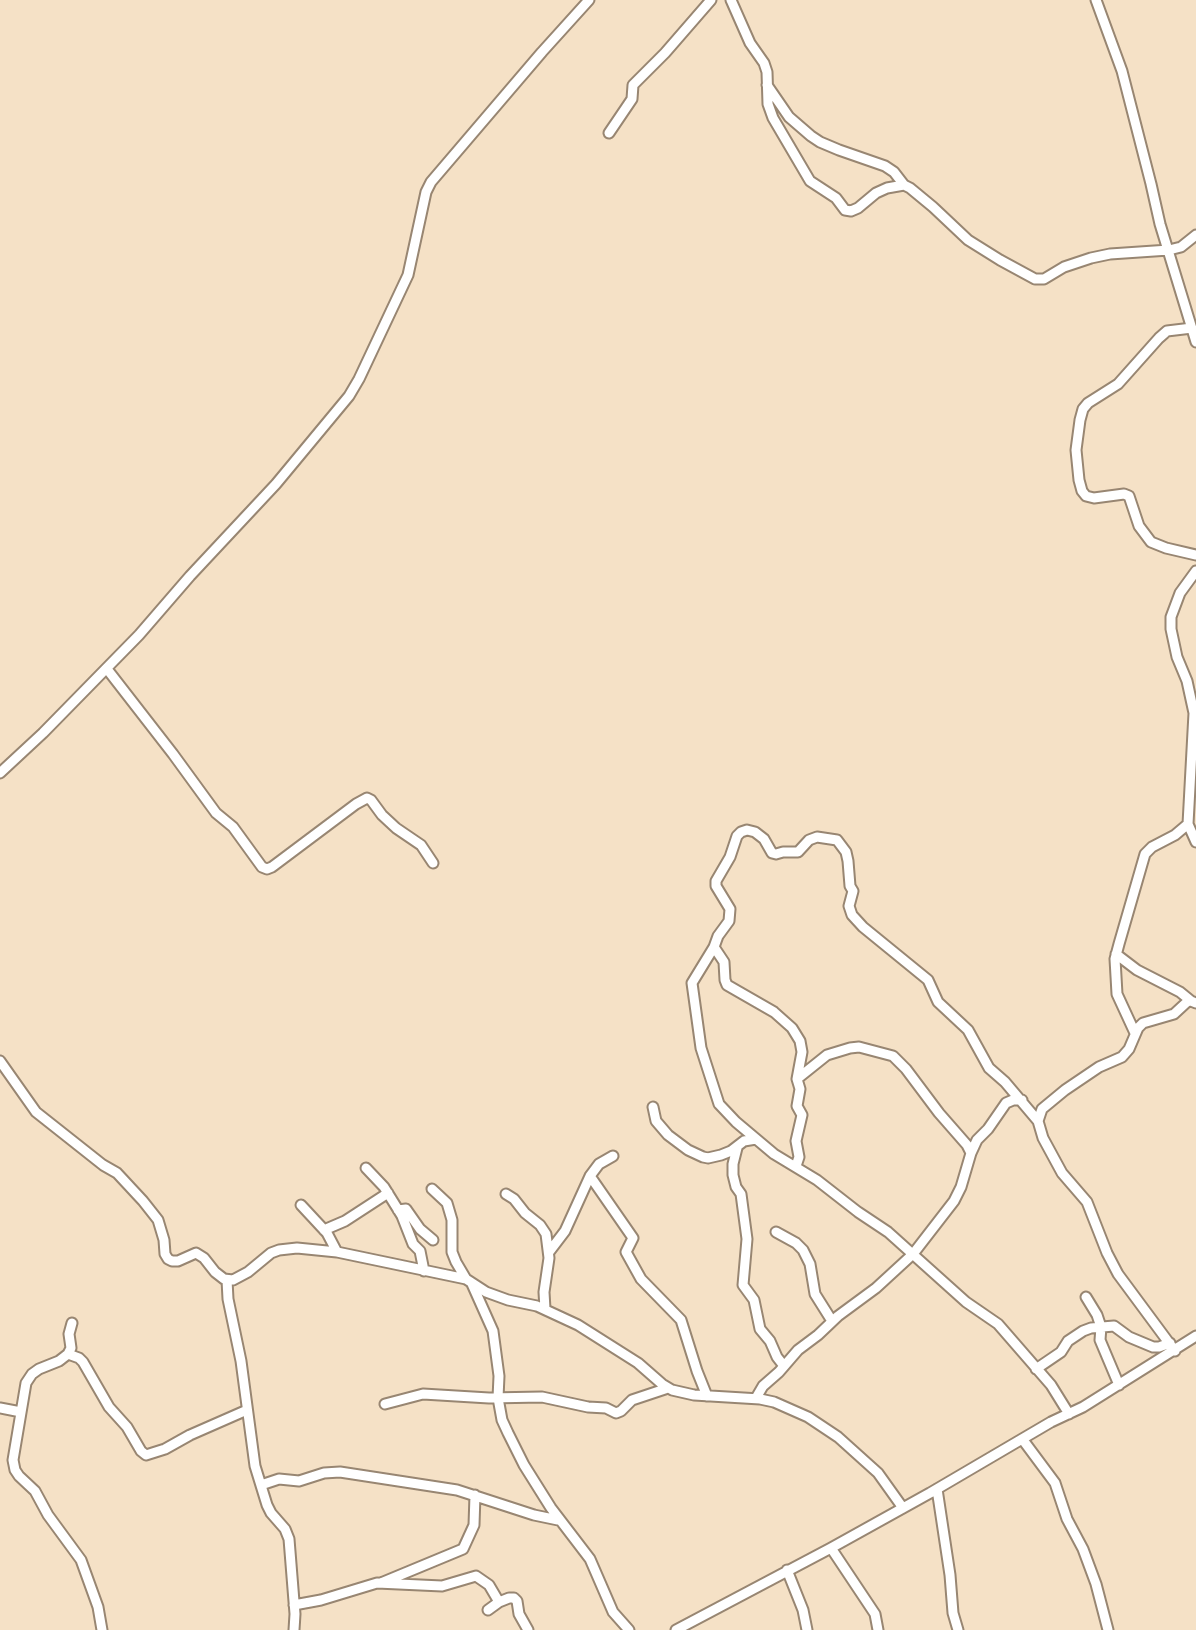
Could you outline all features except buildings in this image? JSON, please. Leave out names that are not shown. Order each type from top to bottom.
[{"type":"street","points":[[0,773],[107,669],[276,484],[349,396],[408,275],[426,192],[431,182],[589,0]]},
{"type":"street","points":[[609,133],[632,99],[633,85],[711,0]]},
{"type":"street","points":[[731,0],[750,43],[764,63],[770,112],[810,181],[836,198],[845,210],[851,211],[876,193],[904,185]]},
{"type":"street","points":[[1096,0],[1122,71],[1160,224],[1196,342]]},
{"type":"street","points":[[767,85],[789,117],[811,136],[839,150],[885,166],[968,240],[1035,279],[1044,279],[1075,263],[1110,254],[1181,247],[1196,235]]},
{"type":"street","points":[[1192,328],[1167,331],[1118,384],[1088,403],[1080,420],[1076,450],[1079,480],[1086,496],[1129,496],[1139,526],[1151,542],[1196,555]]},
{"type":"street","points":[[1196,571],[1180,593],[1171,617],[1177,657],[1187,681],[1194,713],[1188,824],[1196,842]]},
{"type":"street","points":[[107,669],[216,813],[233,827],[262,867],[272,867],[367,798],[396,828],[421,845],[433,863]]},
{"type":"street","points":[[1135,1033],[1117,994],[1116,954],[1145,854],[1188,824]]},
{"type":"street","points":[[1069,1414],[1051,1385],[998,1324],[966,1302],[888,1232],[796,1166],[774,1154],[719,1104],[701,1048],[692,983],[729,921],[730,909],[716,881],[741,832],[755,832],[776,854],[798,852],[809,840],[817,837],[837,840],[846,852],[848,861],[848,878],[853,891],[849,906],[852,915],[928,980],[938,1002],[968,1030],[989,1068],[1022,1100],[1038,1121],[1043,1138],[1062,1173],[1087,1202],[1118,1274],[1172,1347]]},
{"type":"street","points":[[714,947],[724,962],[727,985],[774,1012],[792,1028],[800,1041],[802,1052],[797,1079],[800,1089],[797,1106],[802,1115],[796,1141],[799,1157],[796,1166]]},
{"type":"street","points":[[1116,954],[1148,977],[1192,1001]]},
{"type":"street","points":[[1192,1001],[1196,989]]},
{"type":"street","points":[[1038,1121],[1042,1109],[1065,1090],[1099,1067],[1122,1057],[1143,1023],[1174,1014],[1192,1001]]},
{"type":"street","points":[[797,1079],[827,1055],[850,1048],[859,1047],[893,1056],[971,1153]]},
{"type":"street","points":[[0,1061],[36,1112],[117,1173],[143,1201],[158,1220],[168,1259],[178,1261],[191,1254],[199,1254],[215,1272],[227,1280],[233,1280],[271,1253],[297,1248],[337,1252],[469,1281],[486,1292],[545,1309],[578,1325],[638,1363],[668,1388],[680,1393],[756,1398],[808,1417],[834,1434],[878,1473],[903,1508]]},
{"type":"street","points":[[756,1398],[763,1386],[798,1350],[913,1254],[954,1201],[974,1146],[1003,1106],[1022,1100]]},
{"type":"street","points":[[653,1107],[658,1124],[668,1135],[688,1150],[708,1158],[737,1148],[744,1141],[756,1139]]},
{"type":"street","points":[[737,1148],[733,1175],[741,1194],[747,1230],[743,1285],[754,1300],[760,1329],[784,1366]]},
{"type":"street","points":[[549,1252],[565,1231],[590,1176],[599,1164],[613,1156]]},
{"type":"street","points":[[366,1168],[398,1210],[422,1258],[424,1271]]},
{"type":"street","points":[[590,1176],[633,1238],[626,1252],[641,1279],[681,1320],[707,1396]]},
{"type":"street","points":[[432,1189],[447,1203],[452,1220],[451,1247],[456,1262],[469,1281],[493,1331],[502,1420],[524,1465],[558,1520],[590,1559],[613,1612],[629,1630]]},
{"type":"street","points":[[324,1230],[345,1221],[388,1193]]},
{"type":"street","points":[[506,1194],[544,1229],[549,1252],[545,1309]]},
{"type":"street","points":[[301,1205],[324,1230],[337,1252]]},
{"type":"street","points":[[398,1210],[406,1209],[420,1229],[433,1240]]},
{"type":"street","points":[[776,1232],[803,1250],[810,1264],[815,1294],[832,1321]]},
{"type":"street","points":[[417,1247],[433,1240],[451,1247]]},
{"type":"street","points":[[227,1280],[255,1466],[271,1513],[287,1533],[294,1630]]},
{"type":"street","points":[[1086,1297],[1097,1315],[1101,1327],[1100,1340],[1119,1385]]},
{"type":"street","points":[[72,1323],[68,1354],[39,1369],[28,1379],[13,1460],[15,1470],[35,1491],[48,1515],[81,1560],[98,1607],[102,1630]]},
{"type":"street","points":[[1036,1369],[1061,1352],[1068,1341],[1083,1331],[1101,1327],[1114,1326],[1149,1346],[1172,1347]]},
{"type":"street","points":[[676,1630],[937,1489],[1119,1385],[1172,1347],[1196,1336]]},
{"type":"street","points":[[68,1354],[83,1362],[109,1407],[146,1455],[247,1410]]},
{"type":"street","points":[[385,1404],[423,1394],[542,1397],[606,1408],[616,1413],[632,1400],[668,1388]]},
{"type":"street","points":[[0,1408],[21,1412]]},
{"type":"street","points":[[1023,1440],[1055,1483],[1067,1519],[1096,1584],[1108,1630]]},
{"type":"street","points":[[261,1485],[279,1479],[303,1480],[324,1473],[340,1472],[457,1490],[558,1520]]},
{"type":"street","points":[[937,1489],[953,1613],[958,1630]]},
{"type":"street","points":[[294,1605],[381,1583],[463,1549],[474,1525],[475,1495]]},
{"type":"street","points":[[831,1548],[875,1614],[878,1630]]},
{"type":"street","points":[[787,1570],[803,1610],[807,1630]]},
{"type":"street","points":[[381,1583],[442,1586],[476,1576],[489,1585],[499,1602]]},
{"type":"street","points":[[488,1610],[509,1598],[517,1601],[519,1614],[528,1630]]}]
